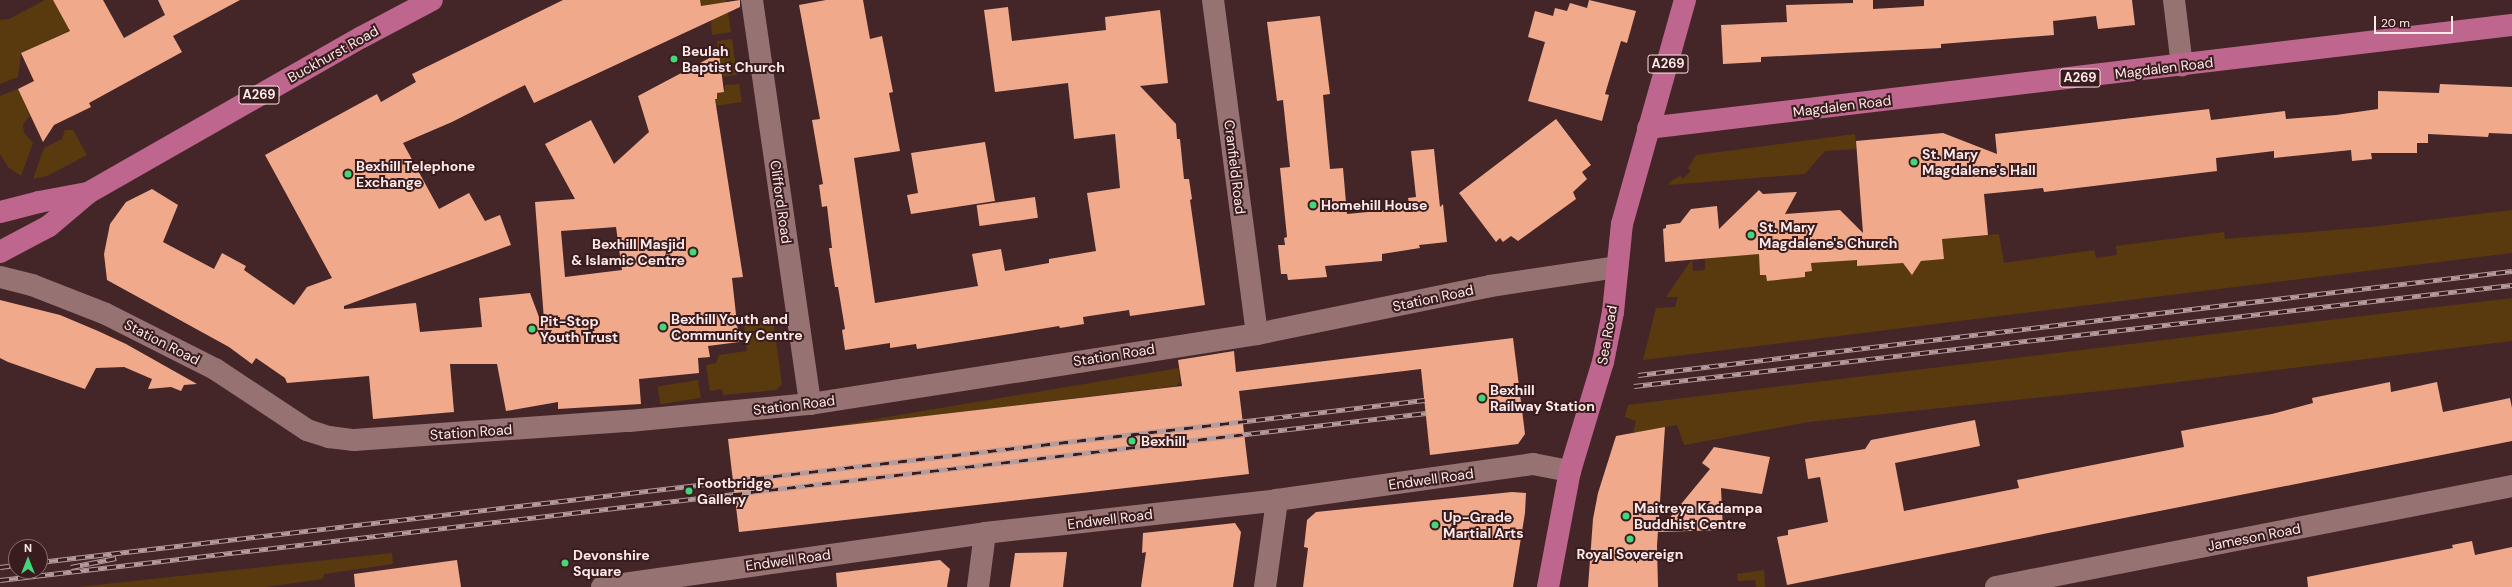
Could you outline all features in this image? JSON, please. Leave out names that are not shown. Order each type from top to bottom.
[{"type":"main road","name":"Buckhurst Road","points":[[0,252],[49,226],[88,193],[355,41],[432,0]]},
{"type":"main road","name":"A269","points":[[1648,128],[1685,0]]},
{"type":"main road","name":"Magdalen Road","points":[[1648,128],[2182,66],[2512,25]]},
{"type":"main road","name":"Sea Road","points":[[1548,587],[1570,471],[1604,362],[1613,312],[1622,224],[1648,128]]},
{"type":"main road","name":"Buckhurst Road","points":[[0,212],[39,202],[88,193]]},
{"type":"street","name":"Clifford Road","points":[[752,0],[810,404]]},
{"type":"street","name":"Cranfield Road","points":[[1213,0],[1257,334]]},
{"type":"street","points":[[2174,0],[2182,66]]},
{"type":"street","name":"Station Road","points":[[0,277],[32,285],[106,314],[215,369],[307,430],[329,438],[354,440],[756,410],[810,404],[1257,334],[1490,286],[1617,267]]},
{"type":"street","name":"Endwell Road","points":[[602,587],[985,533],[1277,500],[1533,464],[1570,471]]},
{"type":"street","name":"Jameson Road","points":[[1996,587],[2512,486]]},
{"type":"street","points":[[1266,587],[1277,500]]},
{"type":"street","points":[[978,587],[985,533]]},
{"type":"shaded area","points":[[45,0],[53,0],[70,30],[21,53],[18,77],[0,84],[0,20],[9,19]]},
{"type":"shaded area","points":[[700,0],[726,0],[731,32],[712,35],[711,22],[713,20],[708,5],[701,8]]},
{"type":"shaded area","points":[[732,39],[737,75],[724,77],[722,74],[717,41]]},
{"type":"shaded area","points":[[739,84],[742,102],[674,112],[673,105],[717,99],[717,93],[724,92],[725,85]]},
{"type":"shaded area","points":[[18,89],[30,116],[23,124],[24,133],[33,143],[21,176],[8,167],[0,154],[0,96]]},
{"type":"shaded area","points":[[65,130],[73,130],[87,155],[47,176],[33,179],[44,148],[62,139]]},
{"type":"shaded area","points":[[1855,134],[1856,149],[1825,151],[1805,174],[1668,185],[1671,181],[1680,176],[1683,179],[1691,171],[1688,168],[1696,155]]},
{"type":"shaded area","points":[[2512,210],[2512,253],[1643,360],[1656,308],[1675,307],[1678,297],[1666,297],[1692,259],[1693,271],[1705,270],[1705,259],[1764,253],[1760,275],[1766,275],[1767,281],[1772,281],[1771,274],[1800,272],[1801,278],[1805,277],[1805,272],[1812,271],[1811,263],[1839,261],[1856,256],[1857,266],[1903,263],[1917,267],[1921,261],[1944,259],[1941,232],[1964,235],[1965,238],[1999,234],[2004,263],[2094,250],[2096,258],[2117,255],[2116,246],[2224,232],[2225,239],[2371,227]]},
{"type":"shaded area","points":[[2512,298],[2512,341],[2129,388],[1809,422],[1684,445],[1677,425],[1633,433],[1636,421],[1625,417],[1628,405]]},
{"type":"shaded area","points":[[773,320],[782,384],[776,390],[723,395],[722,389],[710,391],[706,365],[716,363],[719,355],[747,351],[744,325]]},
{"type":"shaded area","points":[[1179,368],[1180,382],[1176,386],[810,430]]},
{"type":"shaded area","points":[[698,380],[701,398],[660,404],[658,386]]},
{"type":"shaded area","points":[[392,553],[393,564],[324,574],[323,579],[266,587],[78,587]]},
{"type":"shaded area","points":[[1764,570],[1765,587],[1756,587],[1755,580],[1738,581],[1737,574]]},
{"type":"building","points":[[53,0],[103,0],[124,38],[165,15],[158,0],[240,0],[173,36],[182,52],[89,103],[91,107],[54,125],[43,142],[18,89],[34,81],[21,53],[70,31]]},
{"type":"building","points":[[563,0],[700,0],[701,6],[740,0],[740,7],[534,103],[525,85],[452,122],[403,143],[439,209],[469,193],[485,221],[500,215],[511,245],[344,306],[344,309],[416,303],[420,332],[482,327],[479,298],[530,293],[545,333],[535,202],[575,199],[545,144],[591,120],[614,164],[649,132],[638,96],[719,53],[724,92],[717,93],[717,99],[715,99],[743,277],[732,278],[739,342],[708,346],[710,357],[698,358],[699,373],[639,379],[641,404],[558,409],[558,402],[506,411],[497,364],[450,364],[454,412],[373,419],[369,376],[287,383],[285,378],[256,358],[252,364],[229,347],[107,280],[104,254],[110,224],[126,202],[152,189],[178,205],[163,242],[214,269],[222,253],[246,266],[244,270],[294,305],[307,287],[332,278],[265,155],[377,94],[381,102],[416,82],[412,74]],"holes":[[[616,227],[622,270],[565,277],[561,231]]]},
{"type":"building","points":[[826,0],[863,0],[870,39],[882,36],[893,92],[889,93],[900,151],[854,158],[875,303],[978,286],[972,254],[1001,249],[1005,271],[1049,263],[1049,259],[1096,251],[1087,193],[1120,188],[1115,134],[1074,139],[1068,83],[995,92],[984,10],[1008,7],[1012,41],[1106,30],[1105,17],[1160,10],[1168,83],[1140,86],[1176,124],[1177,139],[1180,139],[1184,179],[1189,179],[1192,199],[1190,200],[1205,305],[1130,316],[1129,310],[1083,317],[1084,324],[1060,328],[1059,326],[917,349],[916,344],[890,348],[890,343],[845,350],[842,330],[845,329],[838,287],[835,287],[829,248],[832,248],[827,206],[822,207],[819,185],[823,184],[812,120],[820,119],[799,5]]},
{"type":"building","points":[[1589,0],[1636,11],[1627,43],[1621,41],[1605,94],[1609,95],[1602,121],[1528,101],[1545,42],[1528,37],[1535,11],[1553,16],[1555,8],[1567,11],[1570,3],[1587,8]]},
{"type":"building","points":[[1853,0],[1873,0],[1873,9],[1924,6],[1924,0],[2132,0],[2135,25],[2098,29],[2096,16],[2053,21],[2054,35],[1941,44],[1941,48],[1761,57],[1761,62],[1723,64],[1721,25],[1787,22],[1786,5],[1853,3]]},
{"type":"building","name":"Homehill House","points":[[1320,16],[1330,94],[1323,95],[1330,169],[1343,168],[1347,214],[1410,208],[1408,198],[1416,197],[1411,151],[1434,149],[1440,207],[1443,204],[1447,242],[1419,245],[1420,248],[1382,254],[1382,261],[1325,266],[1327,277],[1288,280],[1287,274],[1281,274],[1278,245],[1285,245],[1284,238],[1287,237],[1280,168],[1290,167],[1283,100],[1277,101],[1267,22]]},
{"type":"building","points":[[2440,84],[2512,87],[2512,134],[2489,133],[2488,137],[2428,134],[2428,143],[2417,143],[2417,153],[2371,153],[2372,159],[2352,161],[2351,150],[2274,158],[2274,151],[2216,158],[2217,171],[2044,192],[2043,188],[1984,194],[1988,235],[1942,239],[1944,259],[1921,261],[1912,275],[1903,263],[1857,266],[1857,260],[1811,263],[1812,271],[1805,272],[1805,277],[1767,281],[1766,275],[1760,275],[1759,254],[1665,262],[1663,229],[1666,228],[1666,225],[1680,223],[1691,209],[1717,206],[1719,229],[1759,190],[1763,194],[1797,192],[1785,214],[1840,210],[1863,233],[1856,141],[1943,133],[1997,154],[1995,134],[2209,109],[2211,120],[2285,111],[2286,119],[2336,115],[2378,109],[2378,91],[2439,93]]},
{"type":"building","points":[[1556,119],[1591,165],[1582,172],[1587,179],[1573,192],[1576,199],[1518,241],[1511,236],[1503,242],[1500,238],[1496,242],[1459,193]]},
{"type":"building","points":[[985,142],[995,201],[911,214],[907,195],[918,193],[911,153]]},
{"type":"building","points":[[1035,197],[1038,218],[979,226],[977,205]]},
{"type":"building","points":[[0,300],[60,315],[98,331],[126,344],[197,384],[184,385],[181,391],[171,387],[148,389],[152,379],[124,367],[96,368],[85,389],[8,362],[0,358]]},
{"type":"building","points":[[1513,338],[1525,434],[1518,444],[1430,455],[1421,369],[1239,391],[1249,474],[739,532],[728,439],[1182,386],[1178,360],[1234,351],[1236,372]]},
{"type":"building","points":[[2390,382],[2391,392],[2437,382],[2443,412],[2510,398],[2512,408],[2512,441],[1787,585],[1777,537],[1788,535],[1788,530],[1828,522],[1820,477],[1808,479],[1805,459],[1865,449],[1871,440],[1975,420],[1980,446],[1895,463],[1904,511],[2019,488],[2017,480],[2184,447],[2181,431],[2272,414],[2313,403],[2312,398]]},
{"type":"building","points":[[1665,427],[1657,546],[1658,587],[1588,587],[1593,519],[1598,493],[1616,436]]},
{"type":"building","points":[[1714,447],[1770,457],[1762,494],[1721,488],[1723,530],[1658,532],[1710,469],[1702,463]]},
{"type":"building","points":[[1512,492],[1526,493],[1525,513],[1513,587],[1303,587],[1308,548],[1304,547],[1307,520],[1316,512]]},
{"type":"building","points":[[1235,523],[1241,532],[1233,587],[1141,587],[1146,552],[1142,553],[1143,533]]},
{"type":"building","points":[[2472,541],[2475,555],[2512,547],[2512,587],[2308,587],[2307,577],[2453,548],[2452,545]]},
{"type":"building","points":[[1067,552],[1063,587],[1010,587],[1015,553]]},
{"type":"building","points":[[457,560],[461,587],[355,587],[354,574]]},
{"type":"building","points":[[940,560],[950,569],[947,587],[837,587],[836,573]]},
{"type":"railway","points":[[1638,375],[2512,271]]},
{"type":"railway","points":[[1634,386],[2512,285]]},
{"type":"railway","points":[[48,561],[1425,400]]},
{"type":"railway","points":[[0,580],[1426,413]]},
{"type":"railway","points":[[71,567],[116,558]]},
{"type":"railway","points":[[0,567],[8,566]]},
{"type":"place","name":"Beulah Baptist Church","points":[[674,59]]},
{"type":"place","name":"St. Mary Magdalene's Hall","points":[[1914,162]]},
{"type":"place","name":"Bexhill Telephone Exchange","points":[[348,174]]},
{"type":"place","name":"Homehill House","points":[[1313,205]]},
{"type":"place","name":"St. Mary Magdalene's Church","points":[[1751,235]]},
{"type":"place","name":"Bexhill Masjid & Islamic Centre","points":[[693,252]]},
{"type":"place","name":"Bexhill Youth and Community Centre","points":[[663,327]]},
{"type":"place","name":"Pit-Stop Youth Trust","points":[[532,329]]},
{"type":"place","name":"Bexhill Railway Station","points":[[1482,398]]},
{"type":"place","name":"Bexhill","points":[[1132,441]]},
{"type":"place","name":"Footbridge Gallery","points":[[689,491]]},
{"type":"place","name":"Maitreya Kadampa Buddhist Centre","points":[[1626,516]]},
{"type":"place","name":"Up-Grade Martial Arts","points":[[1435,525]]},
{"type":"place","name":"Royal Sovereign","points":[[1630,539]]},
{"type":"place","name":"Devonshire Square","points":[[565,563]]}]
